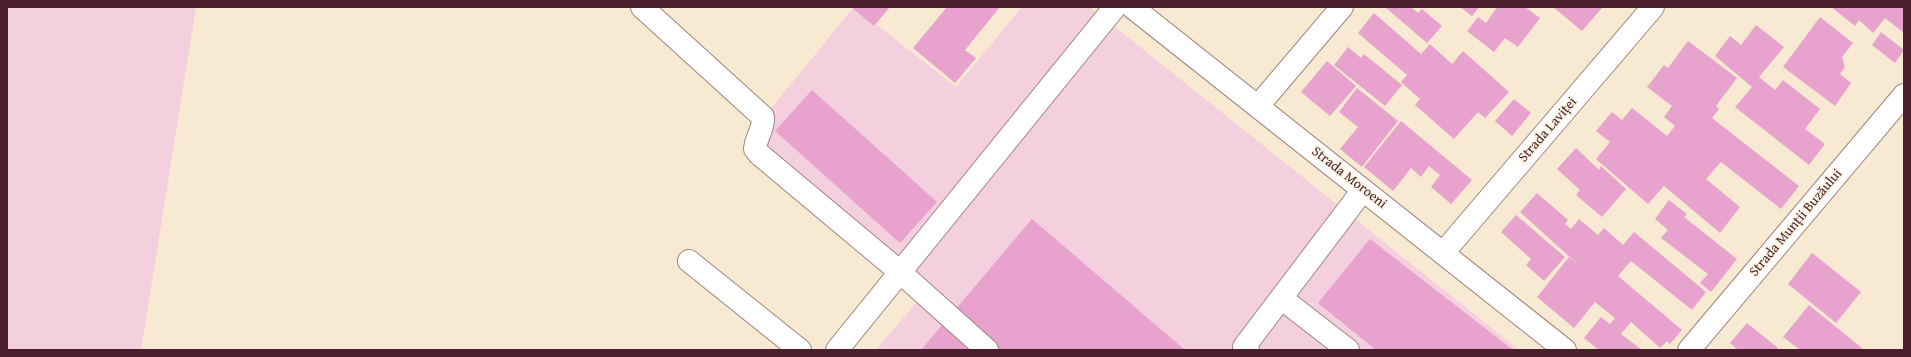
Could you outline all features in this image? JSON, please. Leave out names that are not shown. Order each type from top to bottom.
[{"type":"street","points":[[642,7],[763,117],[764,124],[755,141],[755,149],[759,154],[900,272],[988,350]]},
{"type":"street","points":[[837,350],[1115,7]]},
{"type":"street","name":"Strada Moroeni","points":[[1132,7],[1565,350]]},
{"type":"street","points":[[1258,106],[1342,7]]},
{"type":"street","name":"Strada Laviței","points":[[1443,253],[1653,7]]},
{"type":"street","name":"Strada Munții Buzăului","points":[[1689,350],[1904,95]]},
{"type":"street","points":[[1248,350],[1244,347],[1363,190]]},
{"type":"street","points":[[689,261],[800,350]]},
{"type":"street","points":[[1282,298],[1348,350]]},
{"type":"shaded area","points":[[7,7],[196,7],[141,350],[7,350]]},
{"type":"shaded area","points":[[854,7],[956,87],[1022,7],[1090,7],[1519,350],[876,350],[923,295],[746,139]]},
{"type":"building","points":[[851,7],[890,7],[874,26]]},
{"type":"building","points":[[947,7],[1000,7],[965,50],[976,58],[955,83],[913,48]]},
{"type":"building","points":[[1385,7],[1411,7],[1418,13],[1422,9],[1442,26],[1427,43]]},
{"type":"building","points":[[1460,7],[1479,7],[1472,16]]},
{"type":"building","points":[[1497,7],[1525,7],[1540,18],[1518,47],[1505,38],[1494,52],[1467,31],[1478,17],[1486,23]]},
{"type":"building","points":[[1553,7],[1601,7],[1602,8],[1582,31]]},
{"type":"building","points":[[1831,7],[1904,7],[1904,33],[1885,18],[1873,33],[1859,20],[1855,26]]},
{"type":"building","points":[[1374,13],[1421,54],[1430,44],[1452,64],[1463,51],[1509,92],[1485,118],[1478,112],[1454,139],[1415,105],[1420,99],[1401,82],[1407,75],[1358,33]]},
{"type":"building","points":[[1820,17],[1853,43],[1842,57],[1845,67],[1840,74],[1851,83],[1835,106],[1783,67]]},
{"type":"building","points":[[1756,25],[1784,47],[1759,77],[1775,90],[1783,80],[1820,109],[1805,129],[1825,144],[1809,165],[1735,107],[1752,87],[1715,56],[1730,36],[1741,45]]},
{"type":"building","points":[[1881,32],[1904,50],[1895,63],[1872,45]]},
{"type":"building","points":[[1688,41],[1737,78],[1716,106],[1719,109],[1712,118],[1799,186],[1781,209],[1721,162],[1706,179],[1740,207],[1720,233],[1664,186],[1648,204],[1596,159],[1610,142],[1596,131],[1612,112],[1622,120],[1632,108],[1667,136],[1675,126],[1664,117],[1672,106],[1647,87],[1664,65],[1668,68]]},
{"type":"building","points":[[1348,47],[1361,58],[1364,54],[1402,85],[1385,106],[1334,65]]},
{"type":"building","points":[[1327,61],[1356,86],[1330,116],[1301,92]]},
{"type":"building","points":[[1357,88],[1398,121],[1362,167],[1340,149],[1358,127],[1339,112]]},
{"type":"building","points":[[812,90],[937,202],[900,243],[775,131]]},
{"type":"building","points":[[1514,99],[1531,113],[1512,136],[1495,121]]},
{"type":"building","points":[[1401,121],[1472,180],[1451,204],[1431,187],[1440,175],[1429,166],[1421,177],[1411,168],[1393,191],[1364,167]]},
{"type":"building","points":[[1576,148],[1599,170],[1601,166],[1626,189],[1602,217],[1576,195],[1580,190],[1557,169]]},
{"type":"building","points":[[1537,193],[1568,220],[1565,224],[1571,229],[1579,219],[1598,235],[1604,228],[1623,245],[1634,232],[1706,292],[1692,310],[1631,261],[1618,276],[1682,330],[1670,344],[1667,341],[1660,348],[1631,322],[1621,334],[1642,350],[1599,350],[1584,338],[1601,317],[1610,324],[1615,318],[1595,302],[1574,328],[1537,297],[1569,257],[1595,280],[1520,212]]},
{"type":"building","points":[[1669,200],[1687,214],[1684,217],[1737,259],[1711,292],[1700,283],[1708,274],[1661,238],[1668,230],[1655,219]]},
{"type":"building","points":[[1516,215],[1565,257],[1544,281],[1526,265],[1531,259],[1501,232]]},
{"type":"building","points":[[1032,219],[1185,350],[921,350]]},
{"type":"building","points":[[1370,239],[1513,350],[1376,350],[1318,303]]},
{"type":"building","points":[[1812,253],[1861,292],[1836,323],[1788,284]]},
{"type":"building","points":[[1809,305],[1862,348],[1860,350],[1800,350],[1783,337]]},
{"type":"building","points":[[1747,323],[1778,348],[1777,350],[1738,350],[1730,343]]}]
